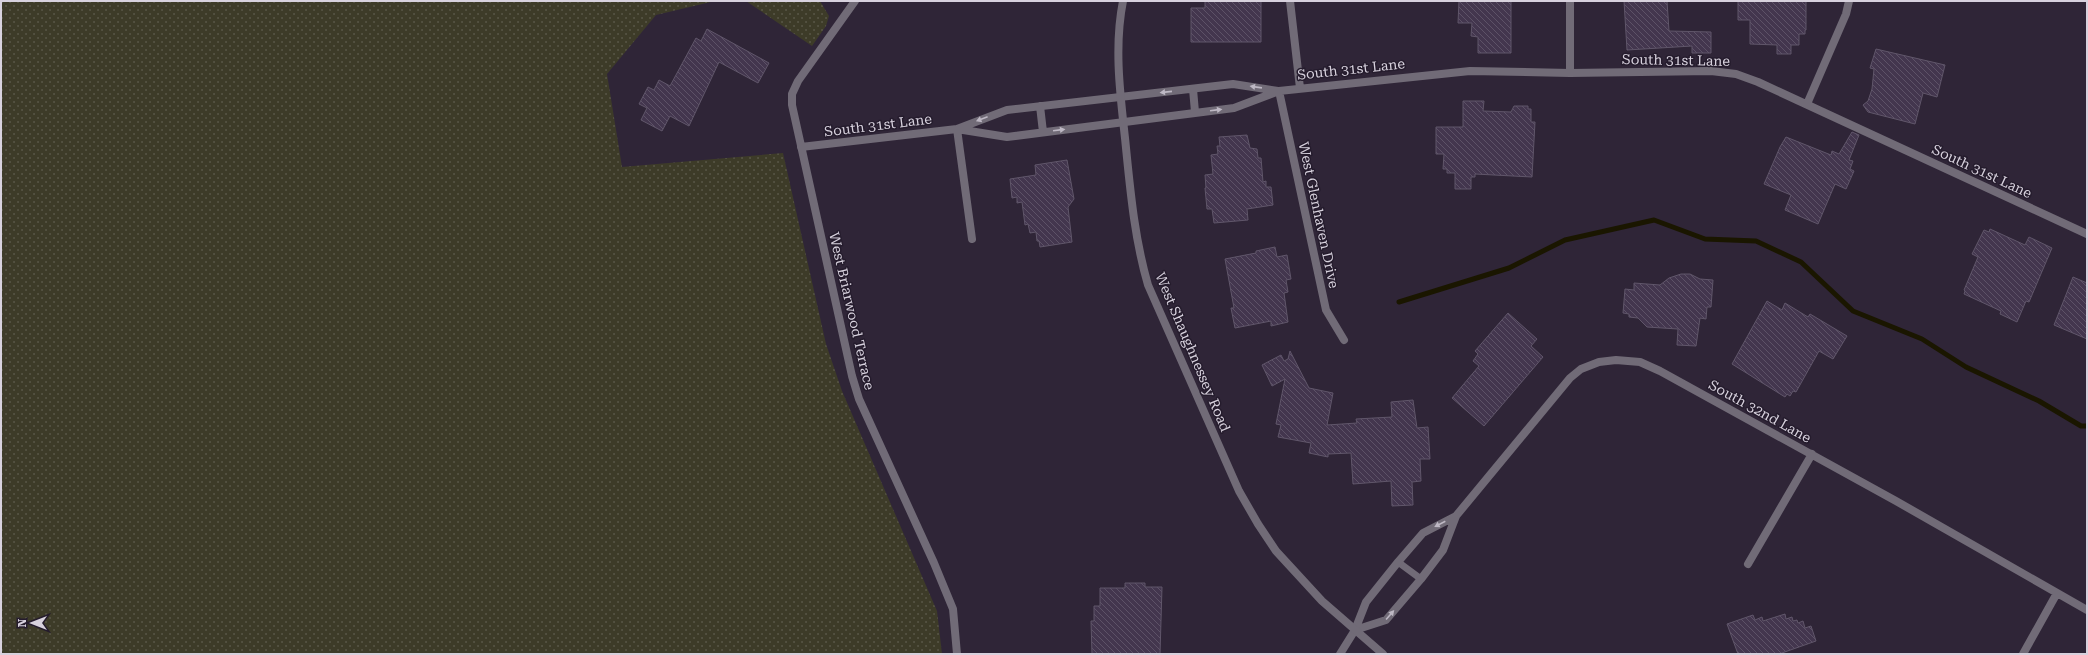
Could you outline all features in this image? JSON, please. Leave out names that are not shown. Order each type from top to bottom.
[{"type":"street","name":"West Briarwood Terrace","points":[[855,1],[798,80],[792,94],[792,105],[852,376],[859,399],[934,563],[953,609],[957,654]]},
{"type":"street","name":"West Shaughnessey Road","points":[[1123,1],[1118,54],[1123,122],[1133,210],[1141,262],[1148,285],[1239,491],[1276,551],[1322,601],[1383,654]]},
{"type":"street","points":[[1290,1],[1300,88]]},
{"type":"street","points":[[1570,1],[1570,73]]},
{"type":"street","points":[[1807,104],[1846,14],[1849,1]]},
{"type":"street","name":"South 31st Lane","points":[[957,129],[1007,137],[1234,108],[1279,91],[1300,88],[1470,71],[1570,73],[1711,71],[1736,74],[1758,82],[2087,234]]},
{"type":"street","name":"South 31st Lane","points":[[801,147],[957,129],[1007,110],[1040,106],[1233,84],[1279,91]]},
{"type":"street","points":[[1193,89],[1196,112]]},
{"type":"street","name":"West Glenhaven Drive","points":[[1279,91],[1326,310],[1344,340]]},
{"type":"street","points":[[1040,106],[1043,132]]},
{"type":"street","points":[[957,129],[972,240]]},
{"type":"street","name":"South 32nd Lane","points":[[1355,630],[1386,620],[1421,579],[1443,550],[1456,516],[1560,388],[1582,369],[1599,362],[1616,360],[1640,362],[1654,368],[1812,454],[2087,610]]},
{"type":"street","points":[[1748,564],[1812,454]]},
{"type":"street","name":"South 32nd Lane","points":[[1340,654],[1355,630],[1366,602],[1398,562],[1423,533],[1456,516]]},
{"type":"street","points":[[2023,654],[2057,594]]},
{"type":"lane","points":[[1398,562],[1421,579]]},
{"type":"shaded area","points":[[1,1],[715,1],[656,15],[607,74],[622,167],[783,153],[826,344],[842,391],[937,611],[942,654],[1,654]]},
{"type":"shaded area","points":[[746,1],[820,1],[829,16],[826,26],[812,46]]},
{"type":"building","points":[[1205,1],[1261,1],[1261,42],[1191,42],[1191,8],[1205,8]]},
{"type":"building","points":[[1459,1],[1511,1],[1511,53],[1478,53],[1478,37],[1471,36],[1472,23],[1458,23]]},
{"type":"building","points":[[1624,1],[1667,1],[1669,31],[1711,32],[1711,53],[1692,53],[1692,46],[1627,50]]},
{"type":"building","points":[[1738,1],[1806,1],[1806,30],[1805,34],[1799,34],[1799,45],[1791,45],[1791,54],[1777,54],[1777,45],[1750,44],[1750,20],[1738,20]]},
{"type":"building","points":[[707,29],[769,63],[758,83],[719,62],[689,126],[670,116],[662,131],[641,120],[647,108],[639,104],[648,87],[654,90],[659,80],[670,86],[696,38],[701,41]]},
{"type":"building","points":[[1876,49],[1945,65],[1937,97],[1923,93],[1915,124],[1868,112],[1863,105],[1868,101],[1872,89],[1874,69],[1870,68]]},
{"type":"building","points":[[1463,101],[1484,101],[1483,111],[1511,112],[1514,106],[1528,106],[1528,109],[1531,109],[1531,122],[1535,122],[1532,177],[1475,174],[1475,177],[1471,177],[1471,189],[1455,189],[1455,173],[1447,173],[1447,169],[1443,169],[1444,154],[1436,154],[1436,127],[1463,127]]},
{"type":"building","points":[[1852,132],[1859,135],[1849,160],[1853,161],[1850,169],[1854,171],[1846,189],[1835,184],[1818,224],[1785,210],[1791,195],[1764,184],[1786,137],[1831,155],[1832,151],[1839,154]]},
{"type":"building","points":[[1247,135],[1250,148],[1257,149],[1258,158],[1261,158],[1263,182],[1266,181],[1266,187],[1271,187],[1273,205],[1247,209],[1248,220],[1214,223],[1212,209],[1207,209],[1205,188],[1205,175],[1213,174],[1211,155],[1218,154],[1217,146],[1220,146],[1219,137]]},
{"type":"building","points":[[1067,160],[1074,199],[1068,207],[1072,242],[1040,247],[1039,241],[1037,241],[1036,232],[1030,233],[1028,224],[1025,225],[1022,202],[1017,203],[1017,197],[1012,198],[1010,179],[1036,175],[1035,165]]},
{"type":"building","points":[[1990,229],[2025,245],[2029,237],[2052,248],[2029,302],[2026,301],[2017,322],[2000,314],[2001,311],[1964,294],[1964,290],[1978,257],[1972,254],[1984,230],[1989,232]]},
{"type":"building","points":[[1275,247],[1277,257],[1287,255],[1291,279],[1286,280],[1288,292],[1284,293],[1288,322],[1271,326],[1271,321],[1235,328],[1231,308],[1234,308],[1225,259],[1256,253],[1256,251]]},
{"type":"building","points":[[1681,274],[1690,274],[1700,279],[1713,280],[1711,307],[1707,307],[1706,319],[1700,318],[1696,346],[1677,345],[1678,329],[1647,327],[1638,318],[1629,317],[1629,314],[1623,313],[1625,289],[1634,290],[1634,283],[1660,285],[1669,278]]},
{"type":"building","points":[[2073,277],[2087,283],[2087,339],[2054,325]]},
{"type":"building","points":[[1767,301],[1782,310],[1785,303],[1808,317],[1810,314],[1847,336],[1833,359],[1819,351],[1796,392],[1793,391],[1790,396],[1787,394],[1785,397],[1732,364]]},
{"type":"building","points":[[1508,313],[1537,339],[1531,346],[1543,357],[1484,426],[1452,398],[1479,366],[1473,361],[1478,354],[1475,351]]},
{"type":"building","points":[[1290,351],[1309,388],[1333,393],[1327,425],[1357,423],[1356,419],[1392,417],[1391,402],[1413,400],[1417,428],[1428,427],[1430,459],[1420,459],[1421,481],[1412,482],[1413,505],[1392,506],[1391,481],[1353,484],[1351,453],[1328,454],[1328,457],[1309,453],[1311,443],[1278,437],[1281,425],[1276,424],[1285,379],[1272,386],[1262,365],[1281,355],[1284,361],[1288,359]]},
{"type":"building","points":[[1125,583],[1145,583],[1145,587],[1162,587],[1160,654],[1092,654],[1091,621],[1094,621],[1094,606],[1100,606],[1100,588],[1125,588]]},
{"type":"building","points":[[1785,614],[1786,619],[1792,617],[1793,621],[1797,620],[1798,623],[1803,621],[1805,628],[1811,626],[1816,641],[1779,654],[1738,654],[1727,624],[1753,615],[1755,620],[1762,617],[1763,621]]},
{"type":"waterway","points":[[1399,302],[1509,268],[1565,240],[1654,220],[1705,239],[1756,241],[1801,262],[1853,311],[1922,339],[1966,367],[2039,401],[2081,426],[2087,426]]}]
